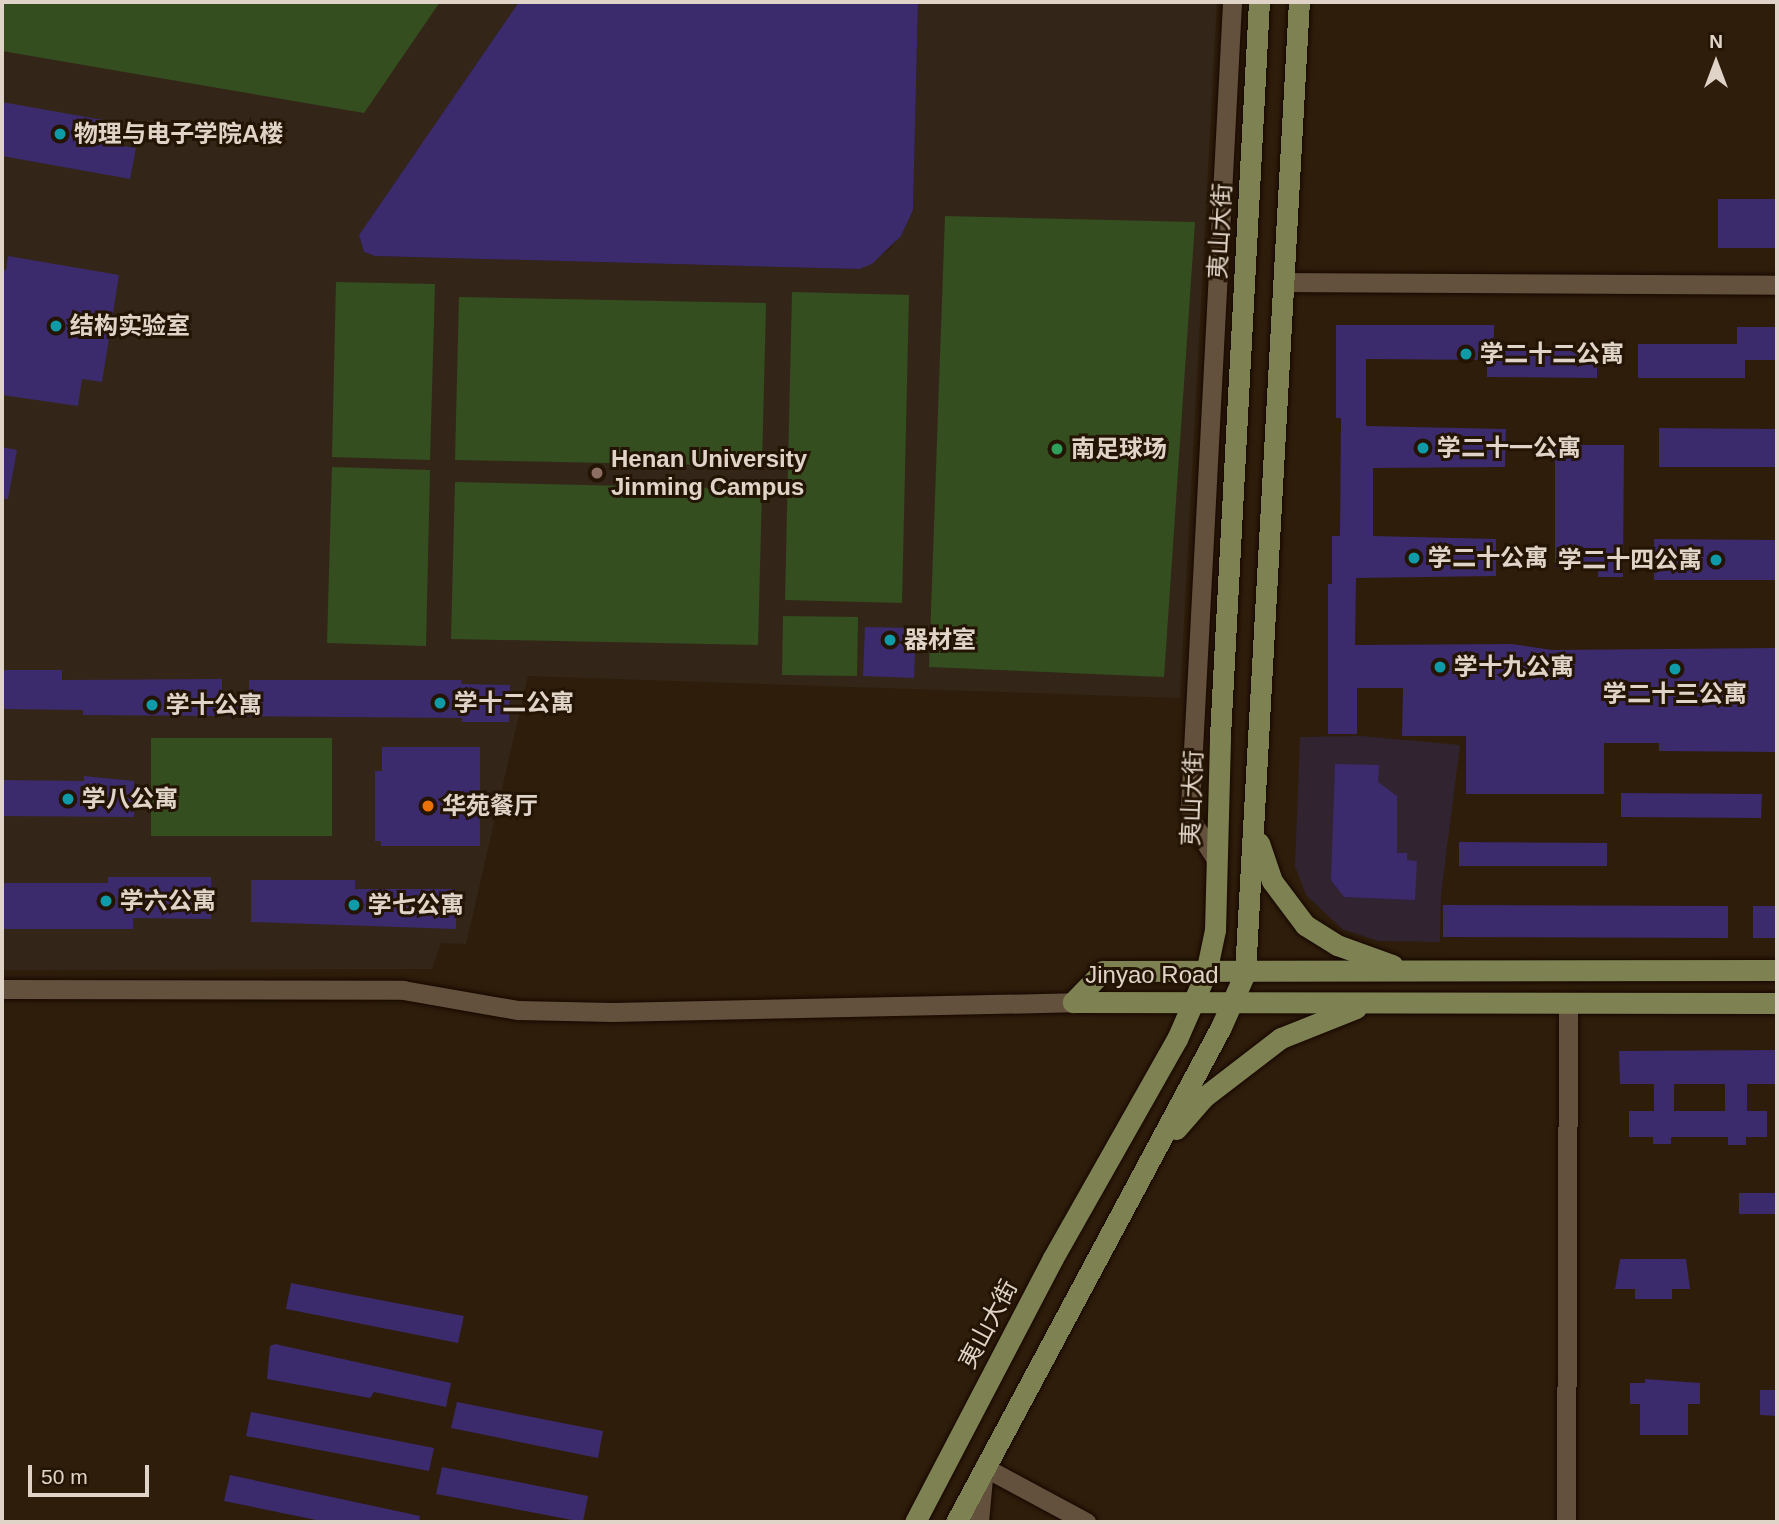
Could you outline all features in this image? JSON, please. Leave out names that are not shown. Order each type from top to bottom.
[{"type":"main road","name":"夷山大街","points":[[915,1522],[1046,1270],[1196,1001],[1206,973],[1215,930],[1259,2]]},
{"type":"main road","points":[[956,1522],[1156,1151],[1233,1002],[1245,972],[1255,833],[1299,2]]},
{"type":"main road","points":[[1255,833],[1272,881],[1305,925],[1337,945],[1410,970]]},
{"type":"main road","name":"Jinyao Road","points":[[1073,1002],[1103,971],[1206,973],[1777,970]]},
{"type":"main road","points":[[1156,1151],[1204,1097],[1281,1038],[1347,1010],[1386,1001]]},
{"type":"main road","name":"Jinyao Road","points":[[1073,1002],[1777,1003]]},
{"type":"street","points":[[1217,860],[1193,822],[1190,807],[1232,2]]},
{"type":"street","points":[[1284,282],[1777,285]]},
{"type":"street","points":[[2,989],[391,989],[518,1010],[612,1012],[1073,1002]]},
{"type":"street","points":[[1566,1522],[1568,1003]]},
{"type":"street","points":[[979,1522],[984,1467],[1086,1522]]},
{"type":"shaded area","name":"Henan University Jinming Campus","points":[[2,2],[519,2],[359,235],[364,252],[375,256],[858,269],[891,249],[913,210],[918,2],[1217,2],[1180,698],[528,676],[466,944],[441,943],[432,969],[2,970]]},
{"type":"shaded area","points":[[1362,736],[1460,745],[1441,895],[1440,942],[1378,941],[1342,929],[1306,895],[1295,866],[1300,737]]},
{"type":"green space","points":[[2,2],[440,2],[364,113],[2,51]]},
{"type":"green space","points":[[945,216],[1195,222],[1164,677],[929,667]]},
{"type":"green space","points":[[336,282],[435,284],[430,460],[332,457]]},
{"type":"green space","points":[[792,292],[909,295],[902,603],[785,600]]},
{"type":"green space","points":[[459,297],[766,303],[762,466],[455,460]]},
{"type":"green space","points":[[332,467],[430,470],[426,646],[327,643]]},
{"type":"green space","points":[[455,482],[762,489],[758,645],[451,639]]},
{"type":"green space","points":[[783,616],[858,617],[857,676],[782,675]]},
{"type":"green space","points":[[151,738],[332,738],[332,836],[151,836]]},
{"type":"building","points":[[519,2],[918,2],[913,210],[901,236],[872,264],[859,269],[375,256],[364,252],[359,235]]},
{"type":"building","name":"物理与电子学院A楼","points":[[2,102],[120,123],[116,145],[136,148],[130,179],[2,156]]},
{"type":"building","points":[[1718,199],[1777,199],[1777,248],[1718,248]]},
{"type":"building","name":"结构实验室","points":[[8,256],[119,275],[102,382],[82,379],[78,406],[2,395],[2,269],[6,270]]},
{"type":"building","points":[[1336,325],[1494,325],[1494,348],[1597,349],[1597,378],[1487,377],[1487,360],[1366,359],[1366,426],[1506,429],[1505,467],[1373,468],[1373,536],[1496,539],[1496,576],[1356,578],[1355,645],[1512,644],[1552,650],[1777,648],[1777,752],[1659,751],[1659,743],[1604,743],[1604,794],[1466,794],[1466,736],[1402,736],[1403,688],[1357,688],[1357,734],[1328,734],[1328,584],[1332,584],[1332,536],[1340,536],[1341,418],[1336,418]]},
{"type":"building","points":[[1737,327],[1777,327],[1777,360],[1745,360],[1745,378],[1638,378],[1638,344],[1737,344]]},
{"type":"building","points":[[1659,428],[1777,429],[1777,467],[1659,467]]},
{"type":"building","points":[[1555,445],[1624,445],[1623,577],[1598,577],[1598,568],[1555,563]]},
{"type":"building","points":[[2,447],[17,450],[8,499],[2,499]]},
{"type":"building","name":"学二十四公寓","points":[[1654,539],[1777,540],[1777,580],[1654,580]]},
{"type":"building","points":[[865,627],[916,628],[914,678],[863,676]]},
{"type":"building","points":[[2,670],[62,670],[62,680],[222,679],[222,696],[249,696],[249,680],[462,680],[461,684],[510,685],[509,722],[462,722],[462,718],[83,715],[83,710],[2,709]]},
{"type":"building","name":"华苑餐厅","points":[[382,747],[480,747],[480,846],[381,846],[381,841],[375,841],[375,771],[382,771]]},
{"type":"building","points":[[1335,764],[1379,765],[1378,782],[1397,796],[1397,853],[1407,853],[1407,860],[1417,861],[1415,900],[1344,897],[1331,880]]},
{"type":"building","name":"学八公寓","points":[[84,776],[134,781],[134,817],[2,816],[2,780],[84,781]]},
{"type":"building","points":[[1621,793],[1762,794],[1761,818],[1621,817]]},
{"type":"building","points":[[1459,842],[1607,843],[1607,866],[1459,866]]},
{"type":"building","name":"学六公寓","points":[[108,877],[211,877],[211,919],[133,918],[133,929],[2,929],[2,883],[108,883]]},
{"type":"building","name":"学七公寓","points":[[251,880],[355,880],[355,889],[456,889],[456,929],[251,922]]},
{"type":"building","points":[[1443,905],[1728,906],[1728,938],[1443,937]]},
{"type":"building","points":[[1753,906],[1777,906],[1777,938],[1753,938]]},
{"type":"building","points":[[1777,1050],[1777,1084],[1747,1084],[1747,1111],[1767,1111],[1767,1137],[1746,1137],[1746,1145],[1728,1145],[1728,1137],[1671,1137],[1671,1144],[1653,1144],[1653,1137],[1629,1137],[1629,1111],[1654,1111],[1654,1084],[1620,1084],[1619,1051]],"holes":[[[1674,1084],[1725,1084],[1725,1111],[1674,1111]]]},
{"type":"building","points":[[1739,1193],[1777,1193],[1777,1214],[1739,1214]]},
{"type":"building","points":[[1620,1259],[1686,1259],[1690,1289],[1672,1289],[1672,1299],[1635,1299],[1635,1289],[1615,1289]]},
{"type":"building","points":[[291,1283],[464,1316],[458,1343],[286,1309]]},
{"type":"building","points":[[275,1344],[451,1383],[446,1407],[374,1392],[370,1398],[267,1379],[270,1346]]},
{"type":"building","points":[[1645,1379],[1700,1383],[1700,1404],[1688,1404],[1688,1435],[1640,1435],[1640,1404],[1630,1404],[1630,1383],[1645,1383]]},
{"type":"building","points":[[1760,1390],[1777,1390],[1777,1416],[1760,1415]]},
{"type":"building","points":[[457,1402],[603,1431],[598,1458],[451,1428]]},
{"type":"building","points":[[251,1412],[434,1448],[429,1471],[246,1436]]},
{"type":"building","points":[[442,1467],[588,1496],[583,1522],[436,1494]]},
{"type":"building","points":[[230,1475],[420,1516],[419,1522],[326,1522],[224,1501]]},
{"type":"place","name":"物理与电子学院A楼","points":[[60,134]]},
{"type":"place","name":"结构实验室","points":[[56,326]]},
{"type":"place","name":"学二十二公寓","points":[[1466,354]]},
{"type":"place","name":"学二十一公寓","points":[[1423,448]]},
{"type":"place","name":"南足球场","points":[[1057,449]]},
{"type":"place","name":"Henan University Jinming Campus","points":[[597,473]]},
{"type":"place","name":"学二十公寓","points":[[1414,558]]},
{"type":"place","name":"学二十四公寓","points":[[1716,560]]},
{"type":"place","name":"器材室","points":[[890,640]]},
{"type":"place","name":"学十九公寓","points":[[1440,667]]},
{"type":"place","name":"学二十三公寓","points":[[1675,669]]},
{"type":"place","name":"学十二公寓","points":[[440,703]]},
{"type":"place","name":"学十公寓","points":[[152,705]]},
{"type":"place","name":"学八公寓","points":[[68,799]]},
{"type":"place","name":"华苑餐厅","points":[[428,806]]},
{"type":"place","name":"学六公寓","points":[[106,901]]},
{"type":"place","name":"学七公寓","points":[[354,905]]}]
